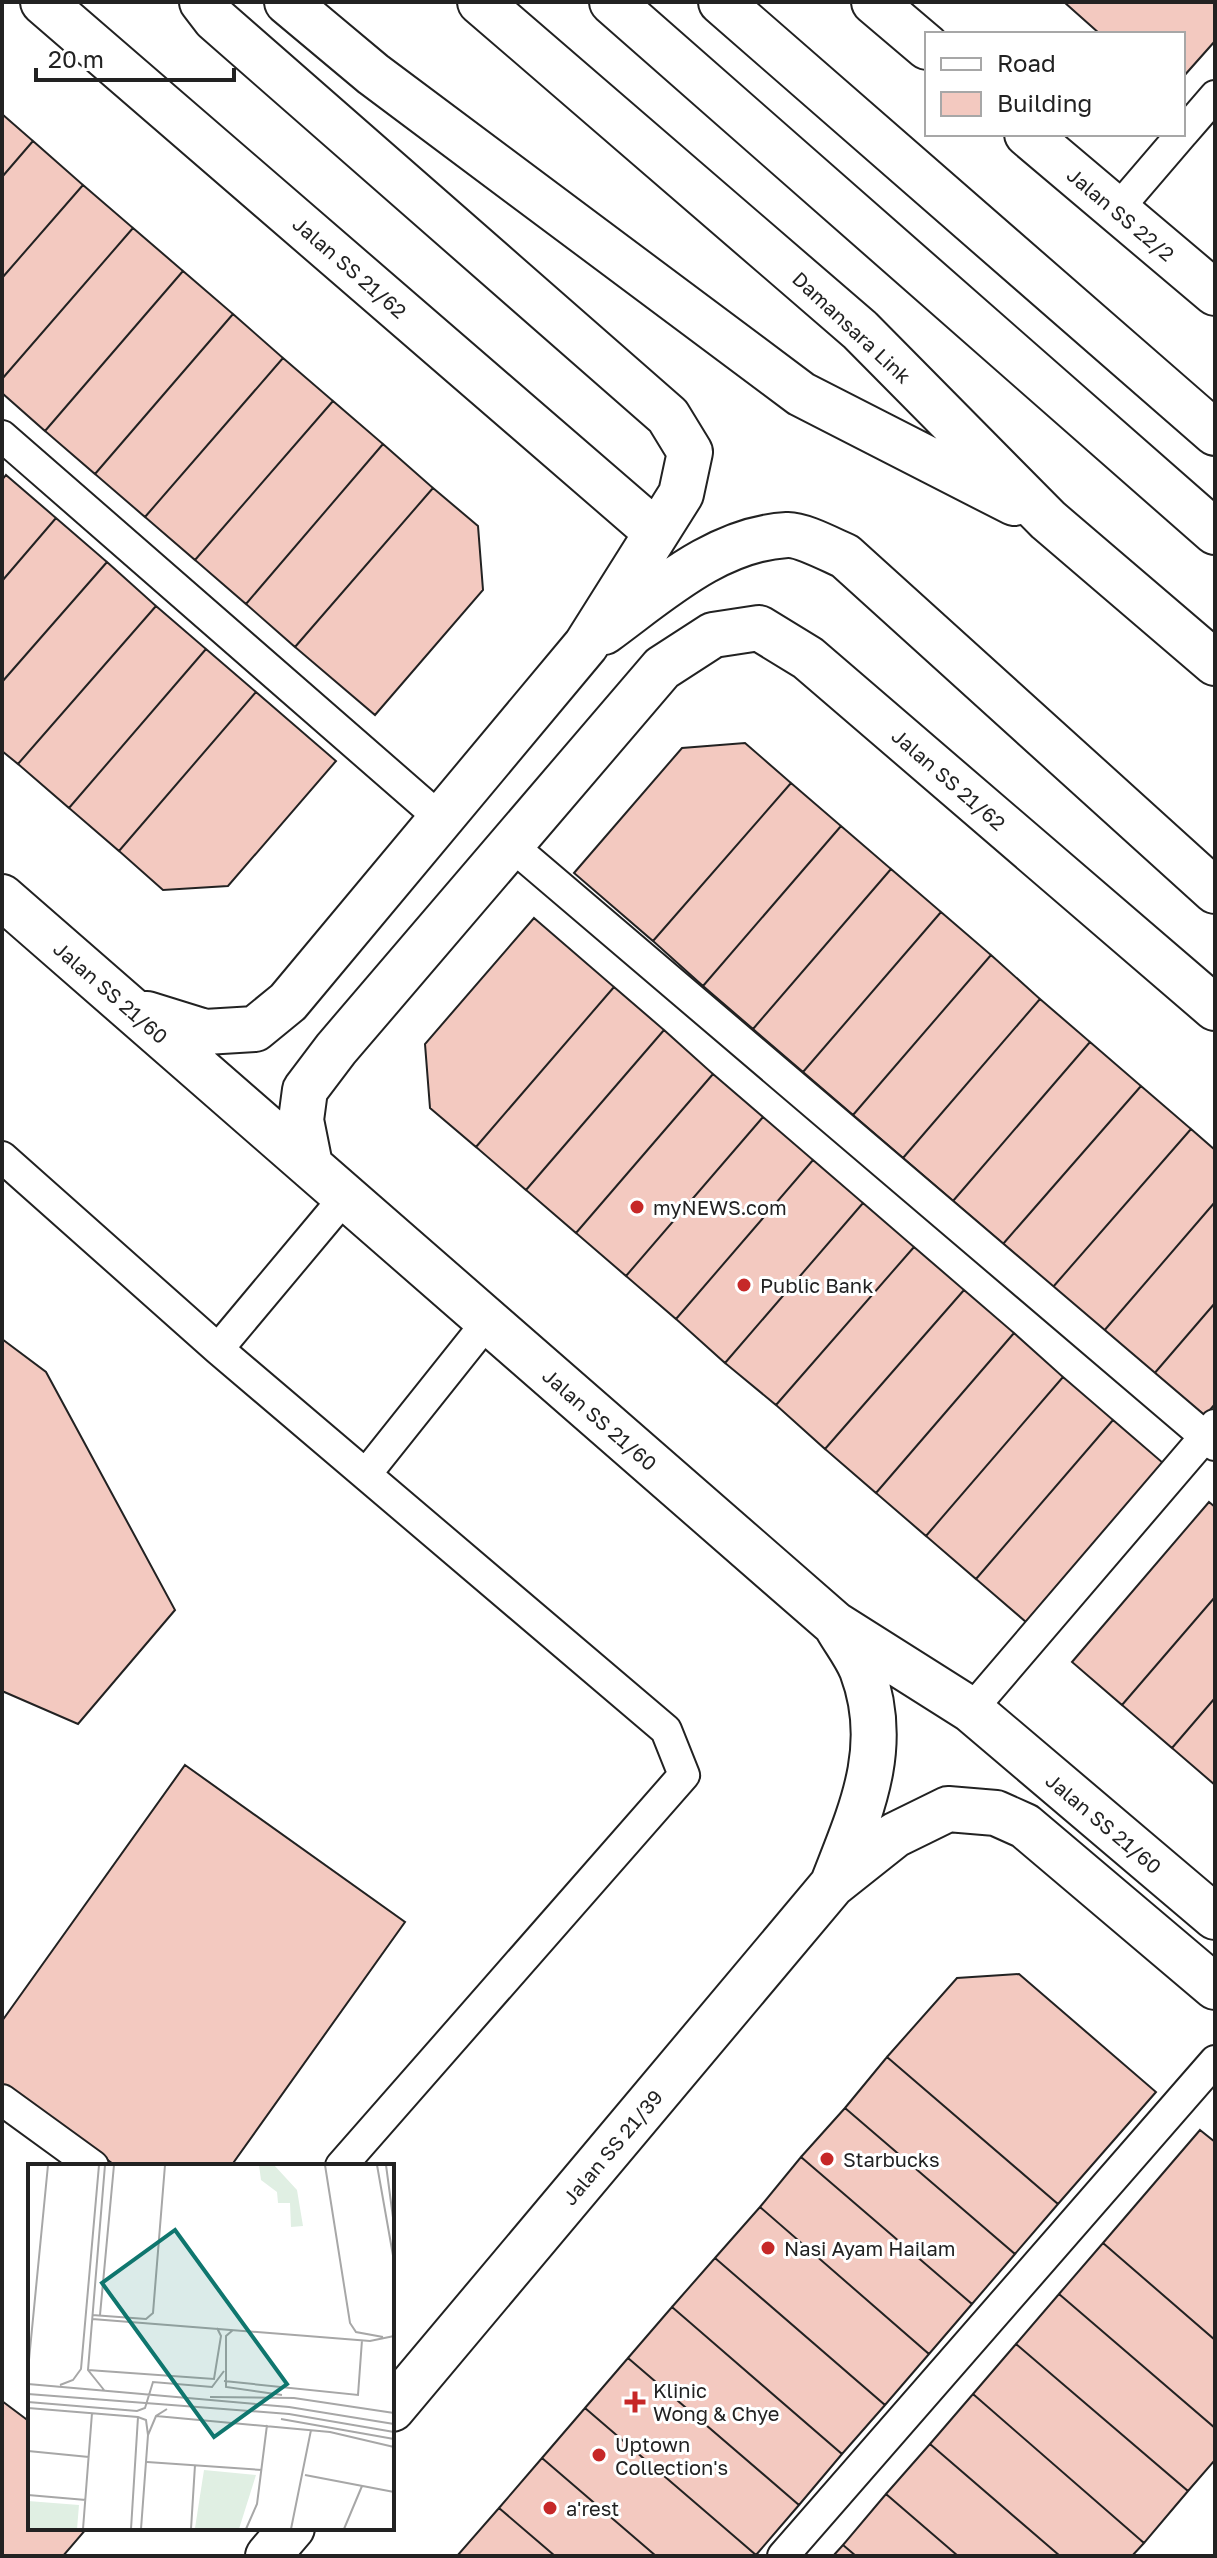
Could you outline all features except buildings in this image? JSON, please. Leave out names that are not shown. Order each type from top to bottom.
[{"type":"main road","name":"Jalan SS 21/62","points":[[43,2],[656,532]]},
{"type":"main road","points":[[131,1009],[205,1032],[255,1029],[288,1002],[586,645],[681,494],[690,452],[668,416],[215,19],[202,2]]},
{"type":"main road","points":[[287,2],[373,74],[801,394],[1048,520]]},
{"type":"main road","name":"Damansara Link","points":[[480,2],[860,330],[1048,520],[1215,663]]},
{"type":"main road","points":[[612,2],[1215,532]]},
{"type":"main road","points":[[721,2],[1215,433]]},
{"type":"main road","points":[[874,2],[925,45]]},
{"type":"main road","name":"Jalan SS 22/2","points":[[1029,136],[1215,293]]},
{"type":"main road","points":[[586,645],[691,568],[737,546],[790,535],[845,556],[1215,891]]},
{"type":"main road","name":"Jalan SS 21/62","points":[[310,1165],[301,1120],[305,1090],[336,1049],[662,668],[713,635],[759,628],[808,658],[1215,1008]]},
{"type":"main road","name":"Jalan SS 21/60","points":[[2,897],[835,1624],[971,1710],[1215,1917]]},
{"type":"main road","name":"Jalan SS 21/39","points":[[832,1885],[865,1801],[876,1738],[873,1712],[861,1668],[835,1624]]},
{"type":"main road","name":"Jalan SS 21/39","points":[[394,2407],[832,1885],[895,1835],[948,1809],[996,1813],[1025,1826],[1215,1987]]},
{"type":"main road","points":[[268,2556],[290,2530]]},
{"type":"lane","points":[[1185,131],[1215,96]]},
{"type":"lane","points":[[1116,211],[1180,136]]},
{"type":"lane","points":[[2,436],[441,819]]},
{"type":"lane","points":[[511,845],[1212,1436],[971,1710]]},
{"type":"lane","points":[[2,1157],[218,1349],[666,1730],[684,1775],[343,2164]]},
{"type":"lane","points":[[218,1349],[346,1196]]},
{"type":"lane","points":[[366,1474],[488,1321]]},
{"type":"lane","points":[[783,2556],[1215,2061]]},
{"type":"lane","points":[[2,2100],[90,2164]]},
{"type":"place","name":"myNEWS.com","points":[[637,1207]]},
{"type":"place","name":"Public Bank","points":[[744,1285]]},
{"type":"place","name":"Starbucks","points":[[827,2159]]},
{"type":"place","name":"Nasi Ayam Hailam","points":[[768,2248]]},
{"type":"place","name":"Klinic Wong & Chye","points":[[635,2402]]},
{"type":"place","name":"Uptown Collection's","points":[[599,2455]]},
{"type":"place","name":"a'rest","points":[[550,2508]]}]
